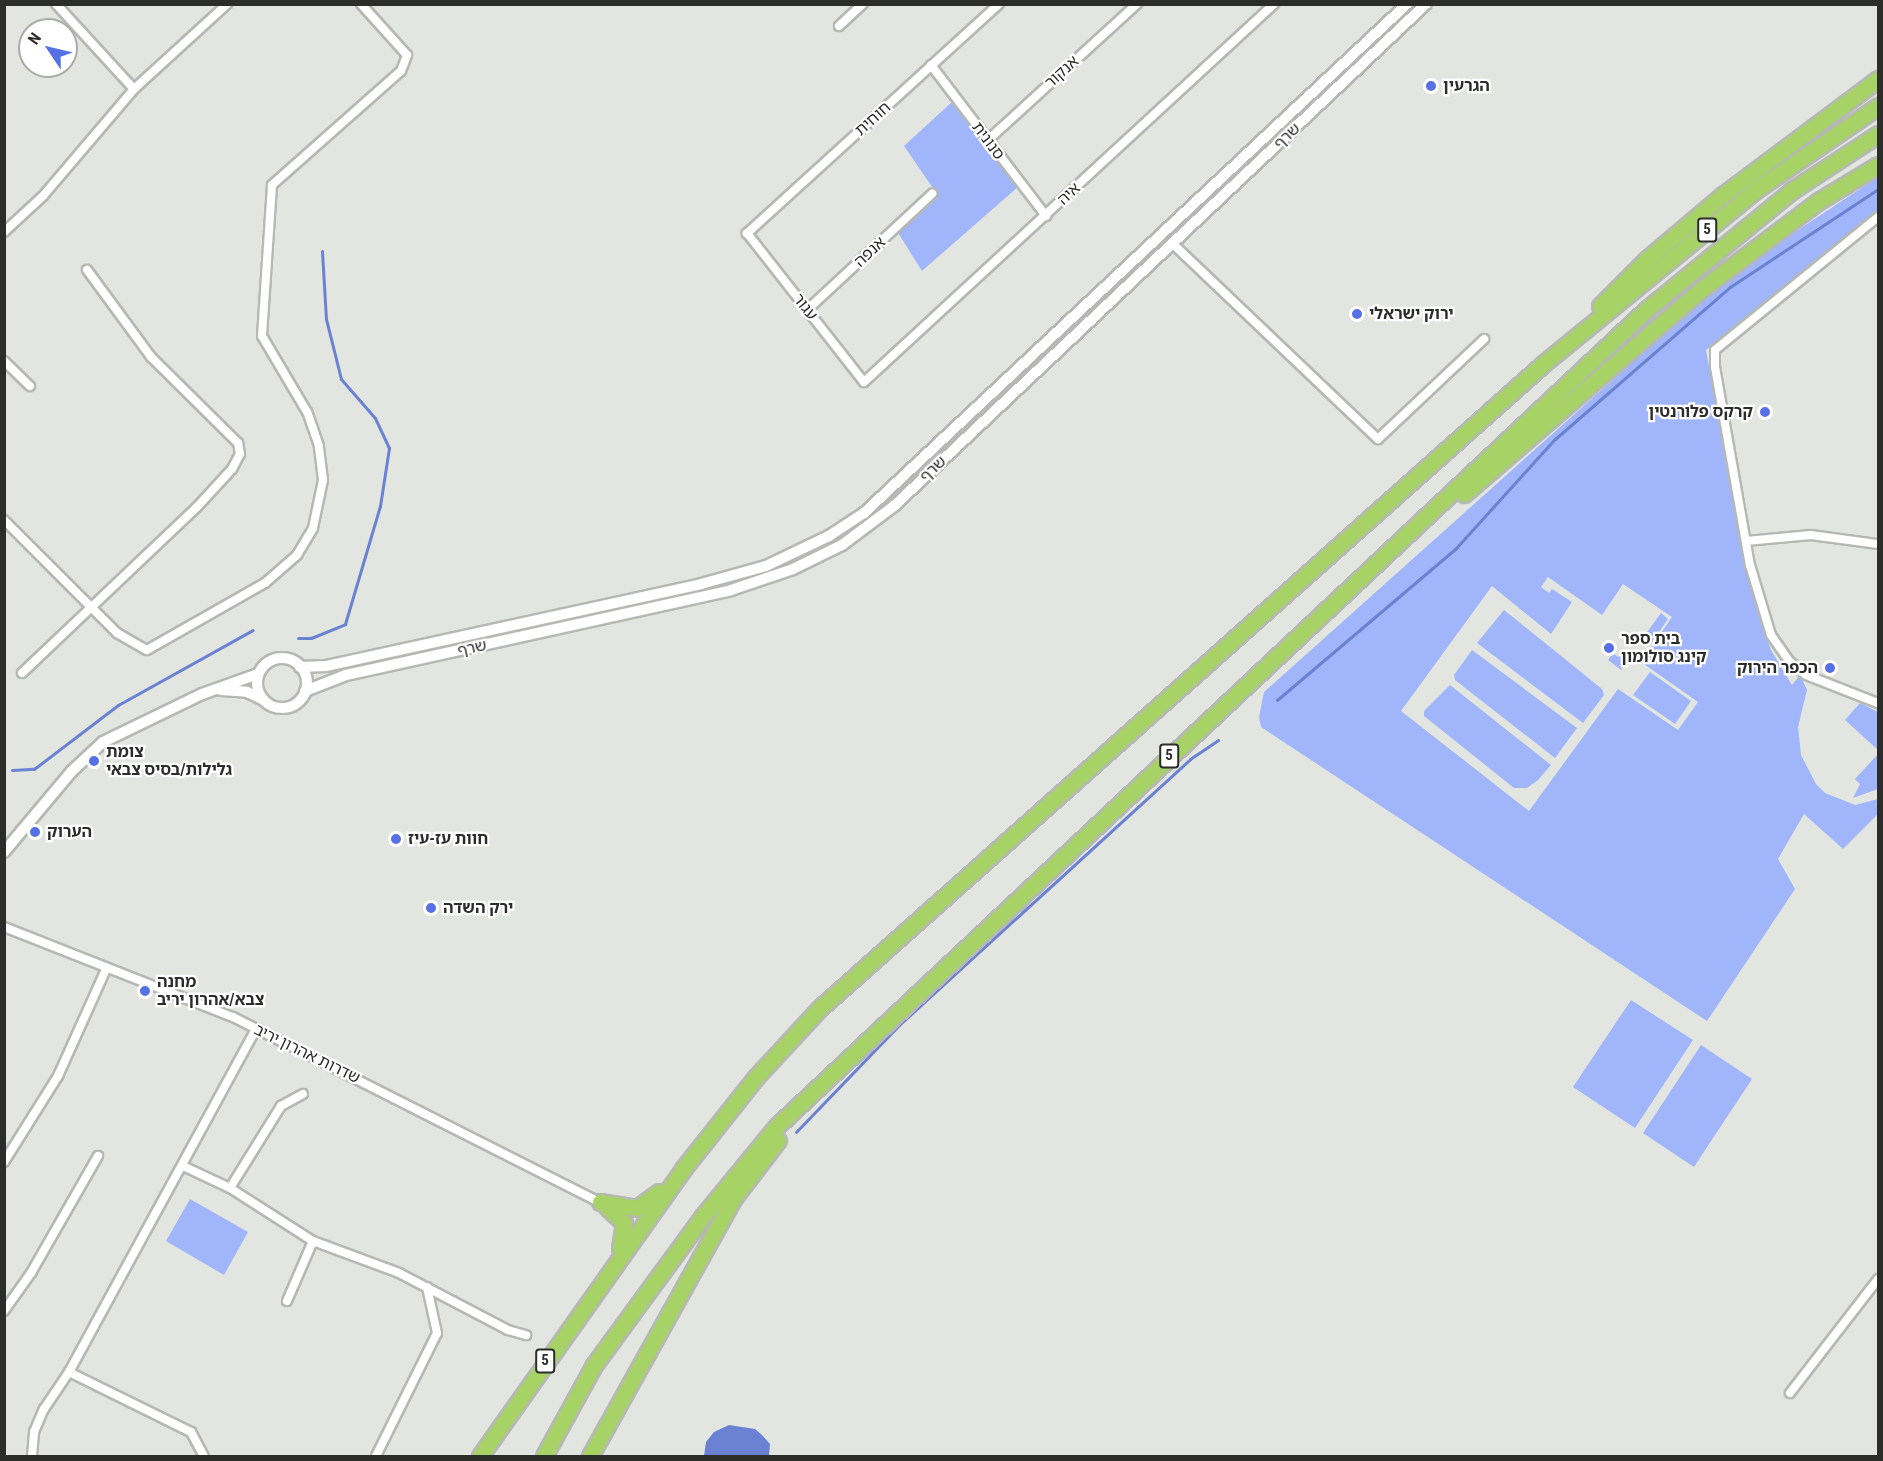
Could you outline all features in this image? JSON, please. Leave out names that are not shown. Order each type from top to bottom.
[{"type":"highway","points":[[1543,364],[1646,260],[1812,125],[1878,79]]},
{"type":"highway","name":"5","points":[[480,1456],[611,1267],[683,1169],[756,1077],[820,1008],[1543,364],[1757,189],[1878,106]]},
{"type":"highway","name":"5","points":[[544,1456],[594,1365],[703,1216],[777,1126],[852,1053],[1647,309],[1791,191],[1878,134]]},
{"type":"highway","points":[[1281,652],[1699,291],[1817,202],[1878,165]]},
{"type":"highway","points":[[590,1456],[733,1198],[852,1053]]},
{"type":"highway","points":[[600,1202],[637,1208],[683,1169]]},
{"type":"highway","points":[[600,1202],[621,1218],[626,1228],[611,1267]]},
{"type":"street","points":[[56,4],[134,89]]},
{"type":"street","points":[[4,232],[43,196],[134,89],[227,4]]},
{"type":"street","points":[[4,520],[117,633],[147,650],[265,583],[297,555],[313,528],[323,480],[319,446],[307,412],[262,336],[272,185],[401,71],[407,55],[361,4]]},
{"type":"street","points":[[839,26],[863,4]]},
{"type":"street","name":"חוחית","points":[[747,233],[999,4]]},
{"type":"street","name":"אנקור","points":[[987,140],[1137,4]]},
{"type":"street","name":"איה","points":[[864,382],[1274,4]]},
{"type":"street","name":"שרף","points":[[300,666],[326,666],[727,578],[786,558],[829,536],[864,513],[1407,4]]},
{"type":"street","name":"שרף","points":[[305,691],[346,675],[731,590],[828,552],[894,506],[1426,4]]},
{"type":"street","name":"סנונית","points":[[932,65],[1046,216]]},
{"type":"street","name":"אנפה","points":[[807,310],[932,194]]},
{"type":"street","points":[[1878,217],[1715,350],[1718,395],[1746,541],[1766,622],[1781,652],[1806,675],[1878,703]]},
{"type":"street","name":"עגור","points":[[747,233],[864,382]]},
{"type":"street","points":[[1173,244],[1378,439],[1484,339]]},
{"type":"street","points":[[22,673],[92,610],[218,484],[240,454],[238,443],[151,357],[87,270]]},
{"type":"street","points":[[4,361],[30,386]]},
{"type":"street","points":[[1746,541],[1812,535],[1878,544]]},
{"type":"street","points":[[4,852],[72,771],[103,742],[218,690],[258,674],[266,664],[277,659],[290,660],[300,666],[306,679],[305,691],[288,707],[274,707],[247,692],[218,690]]},
{"type":"street","points":[[258,674],[257,687],[262,699]]},
{"type":"street","name":"שדרות אהרון יריב","points":[[4,927],[256,1029],[600,1202]]},
{"type":"street","points":[[4,1162],[58,1076],[106,969]]},
{"type":"street","points":[[32,1456],[34,1432],[183,1166],[196,1133],[256,1029]]},
{"type":"street","points":[[230,1188],[281,1106],[303,1094]]},
{"type":"street","points":[[4,1311],[31,1273],[98,1156]]},
{"type":"street","points":[[183,1166],[230,1188],[313,1241],[427,1287],[508,1330],[526,1335]]},
{"type":"street","points":[[287,1301],[313,1241]]},
{"type":"street","points":[[1790,1393],[1878,1279]]},
{"type":"street","points":[[376,1456],[437,1333],[427,1287]]},
{"type":"street","points":[[69,1372],[191,1432],[204,1456]]},
{"type":"shaded area","points":[[953,101],[1019,186],[922,271],[897,231],[937,194],[904,146]]},
{"type":"shaded area","points":[[1878,177],[1878,211],[1706,350],[1744,559],[1759,617],[1771,650],[1792,685],[1800,675],[1807,690],[1798,727],[1801,755],[1816,784],[1825,793],[1855,805],[1878,799],[1878,814],[1843,849],[1804,814],[1778,859],[1795,889],[1707,1021],[1261,727],[1259,717],[1264,692],[1682,318],[1754,259]],"holes":[[[1548,577],[1602,615],[1623,584],[1672,617],[1641,662],[1698,702],[1678,730],[1618,689],[1529,811],[1401,711],[1492,586],[1551,634],[1572,602],[1552,589],[1549,593],[1541,587]]]},
{"type":"shaded area","points":[[1504,610],[1602,689],[1604,695],[1583,723],[1477,643]]},
{"type":"shaded area","points":[[1661,613],[1668,619],[1650,645],[1642,639]]},
{"type":"shaded area","points":[[1472,650],[1577,728],[1555,758],[1455,680],[1454,675]]},
{"type":"shaded area","points":[[1622,652],[1629,658],[1621,670],[1608,660],[1613,653],[1618,657]]},
{"type":"shaded area","points":[[1650,672],[1691,701],[1675,724],[1633,695]]},
{"type":"shaded area","points":[[1450,685],[1551,765],[1538,780],[1527,788],[1514,788],[1424,716],[1424,711]]},
{"type":"shaded area","points":[[1860,703],[1878,712],[1878,750],[1845,720]]},
{"type":"shaded area","points":[[1878,754],[1878,789],[1853,798],[1860,784],[1855,779]]},
{"type":"shaded area","points":[[1631,1000],[1693,1040],[1635,1128],[1573,1087]]},
{"type":"shaded area","points":[[1701,1045],[1752,1079],[1694,1167],[1643,1133]]},
{"type":"shaded area","points":[[190,1199],[248,1232],[224,1275],[166,1241]]},
{"type":"shaded area","points":[[729,1425],[755,1429],[770,1444],[769,1456],[704,1456],[706,1442],[714,1432]]},
{"type":"waterway","points":[[1277,700],[1456,548],[1555,439],[1730,287],[1878,189]]},
{"type":"waterway","points":[[298,638],[311,638],[345,624],[380,506],[389,448],[375,418],[341,379],[326,319],[322,251]]},
{"type":"waterway","points":[[12,770],[34,769],[118,705],[253,630]]},
{"type":"waterway","points":[[796,1132],[899,1025],[1190,759],[1218,740]]},
{"type":"place","name":"הגרעין","points":[[1431,86]]},
{"type":"place","name":"ירוק ישראלי","points":[[1357,314]]},
{"type":"place","name":"קרקס פלורנטין","points":[[1765,412]]},
{"type":"place","name":"בית ספר קינג סולומון","points":[[1609,648]]},
{"type":"place","name":"הכפר הירוק","points":[[1830,668]]},
{"type":"place","name":"צומת גלילות/בסיס צבאי","points":[[94,761]]},
{"type":"place","name":"הערוק","points":[[35,832]]},
{"type":"place","name":"חוות עז-עיז","points":[[396,839]]},
{"type":"place","name":"ירק השדה","points":[[431,908]]},
{"type":"place","name":"מחנה צבא/אהרון יריב","points":[[145,991]]}]
